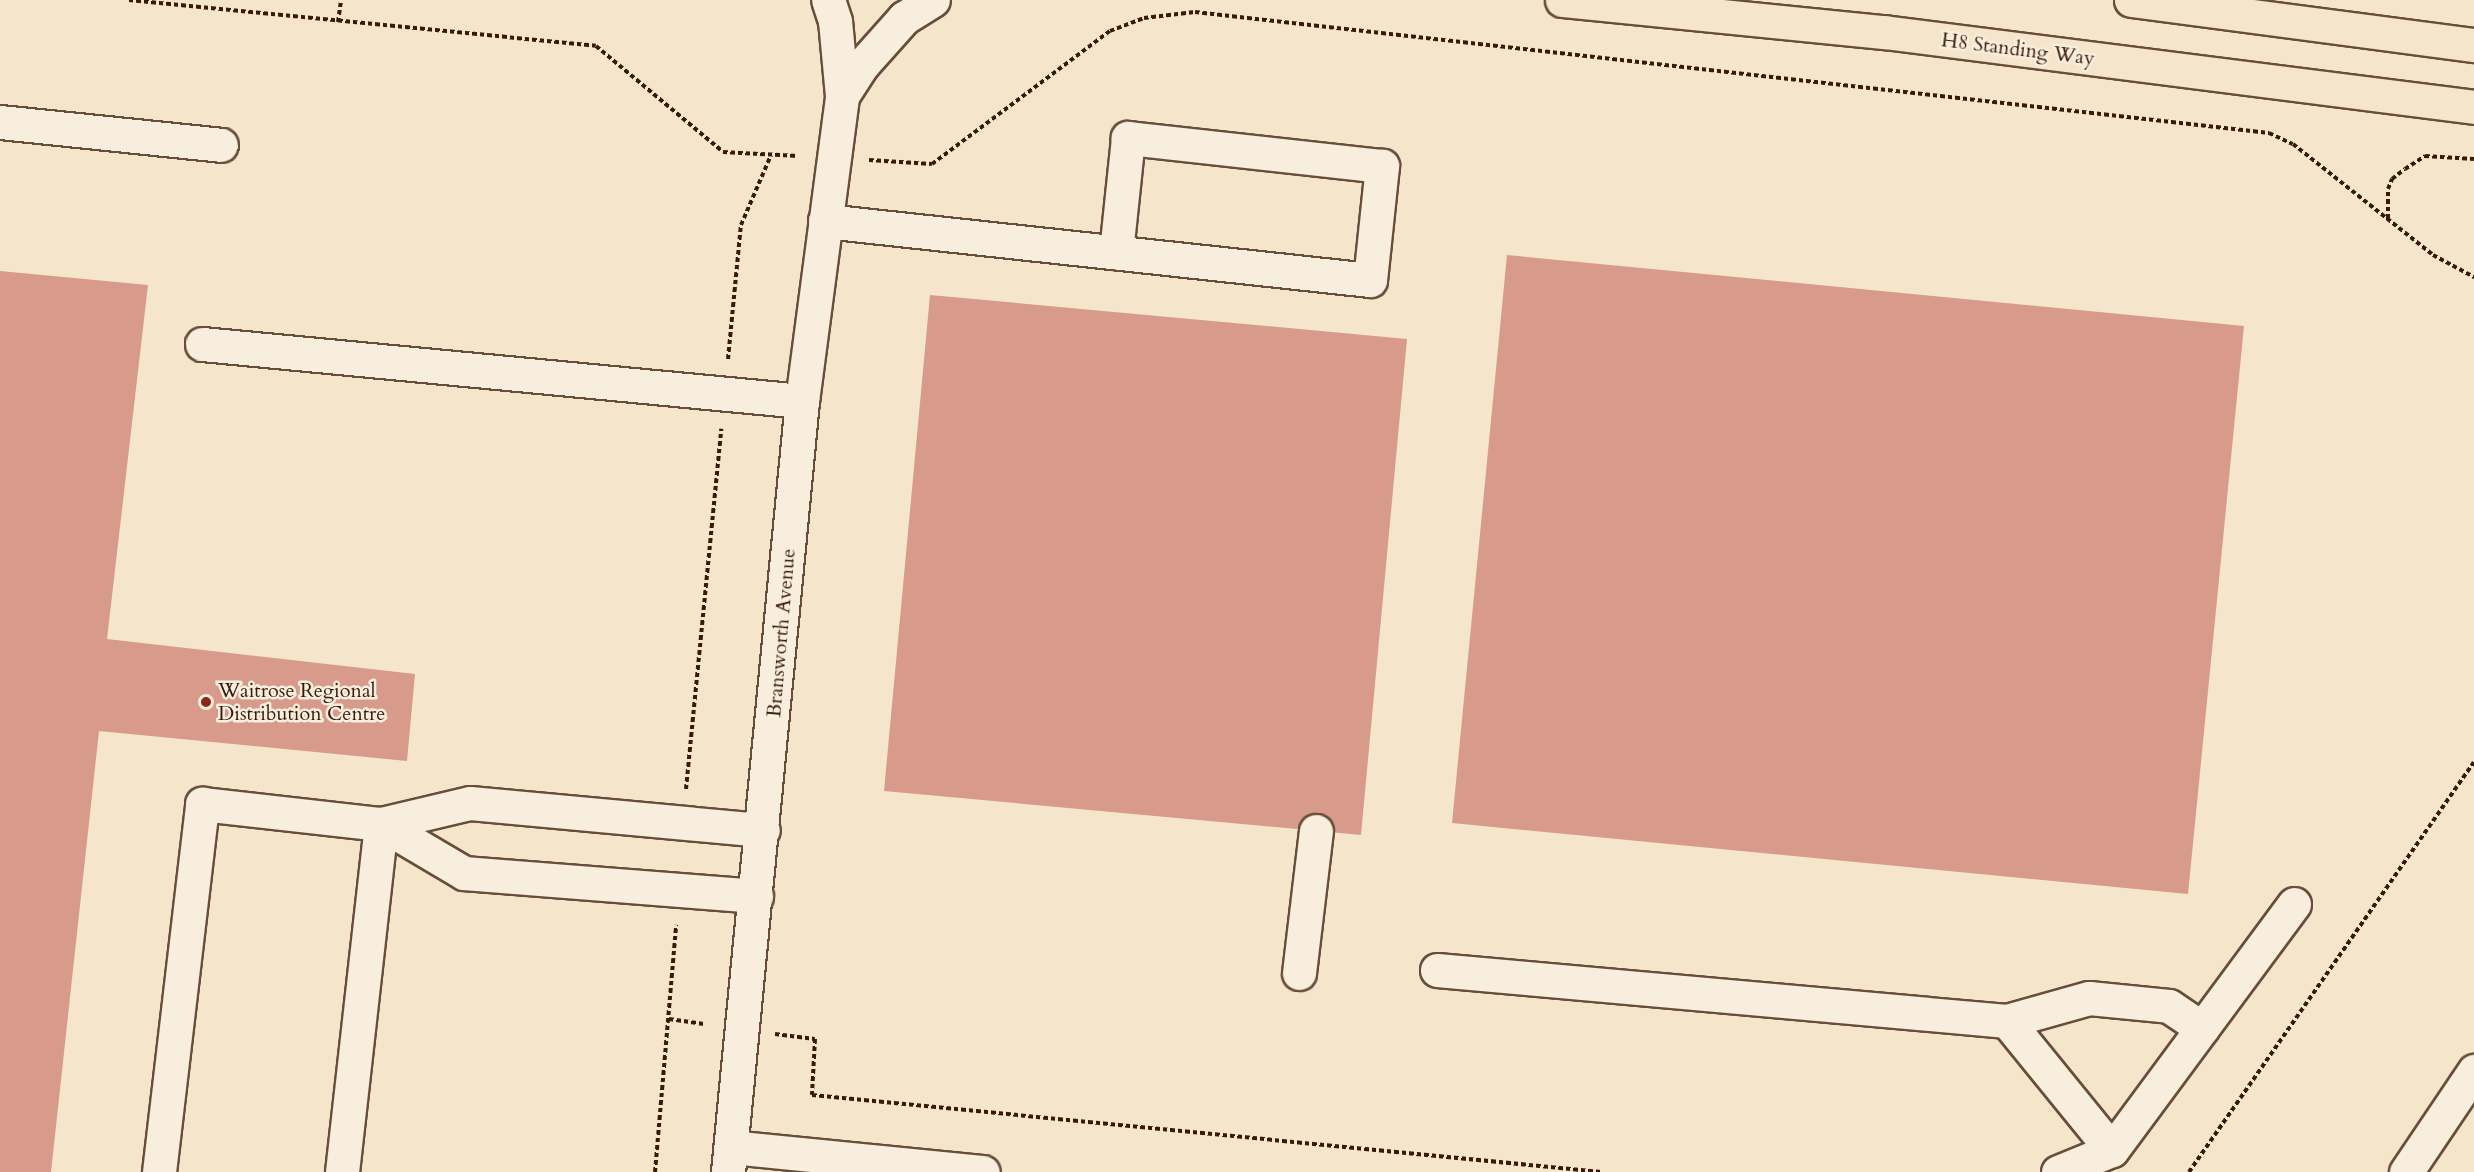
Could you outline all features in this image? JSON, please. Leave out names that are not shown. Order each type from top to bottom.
[{"type":"highway","name":"H8 Standing Way","points":[[1562,0],[1884,32],[2474,107]]},
{"type":"highway","points":[[2131,0],[2474,45]]},
{"type":"street","name":"Bransworth Avenue","points":[[730,1159],[802,401],[842,96],[835,21],[828,0]]},
{"type":"street","points":[[842,96],[904,18],[933,0]]},
{"type":"street","points":[[0,122],[221,145]]},
{"type":"street","points":[[825,221],[1370,280],[1382,166],[1128,138],[1116,252]]},
{"type":"street","points":[[202,344],[802,401]]},
{"type":"street","points":[[159,1172],[201,804],[381,824],[470,803],[763,830]]},
{"type":"street","points":[[381,824],[464,873],[756,896]]},
{"type":"street","points":[[342,1172],[381,824]]},
{"type":"street","points":[[1299,973],[1317,831]]},
{"type":"street","points":[[2058,1172],[2112,1150],[2294,904]]},
{"type":"street","points":[[1437,970],[2007,1021],[2090,998],[2169,1006],[2202,1028]]},
{"type":"street","points":[[2007,1021],[2112,1150]]},
{"type":"street","points":[[2406,1172],[2474,1071]]},
{"type":"street","points":[[730,1159],[983,1172]]},
{"type":"path","points":[[129,0],[596,46],[723,152],[771,155],[932,164],[1110,31],[1144,18],[1195,12],[2241,127],[2268,133],[2293,144],[2433,255],[2474,277]]},
{"type":"path","points":[[338,22],[341,0]]},
{"type":"path","points":[[682,824],[741,225],[771,155]]},
{"type":"path","points":[[2388,219],[2388,189],[2392,179],[2405,169],[2425,156],[2474,159]]},
{"type":"path","points":[[2189,1172],[2474,762]]},
{"type":"path","points":[[655,1172],[678,889]]},
{"type":"path","points":[[812,1095],[1601,1172]]},
{"type":"building","points":[[1507,255],[2244,326],[2188,894],[1452,823]]},
{"type":"building","name":"Waitrose Regional Distribution Centre","points":[[0,271],[148,285],[107,639],[415,674],[407,761],[99,731],[51,1172],[0,1172]]},
{"type":"building","points":[[930,295],[1407,339],[1361,835],[884,791]]},
{"type":"place","name":"Waitrose Regional Distribution Centre","points":[[206,702]]}]
